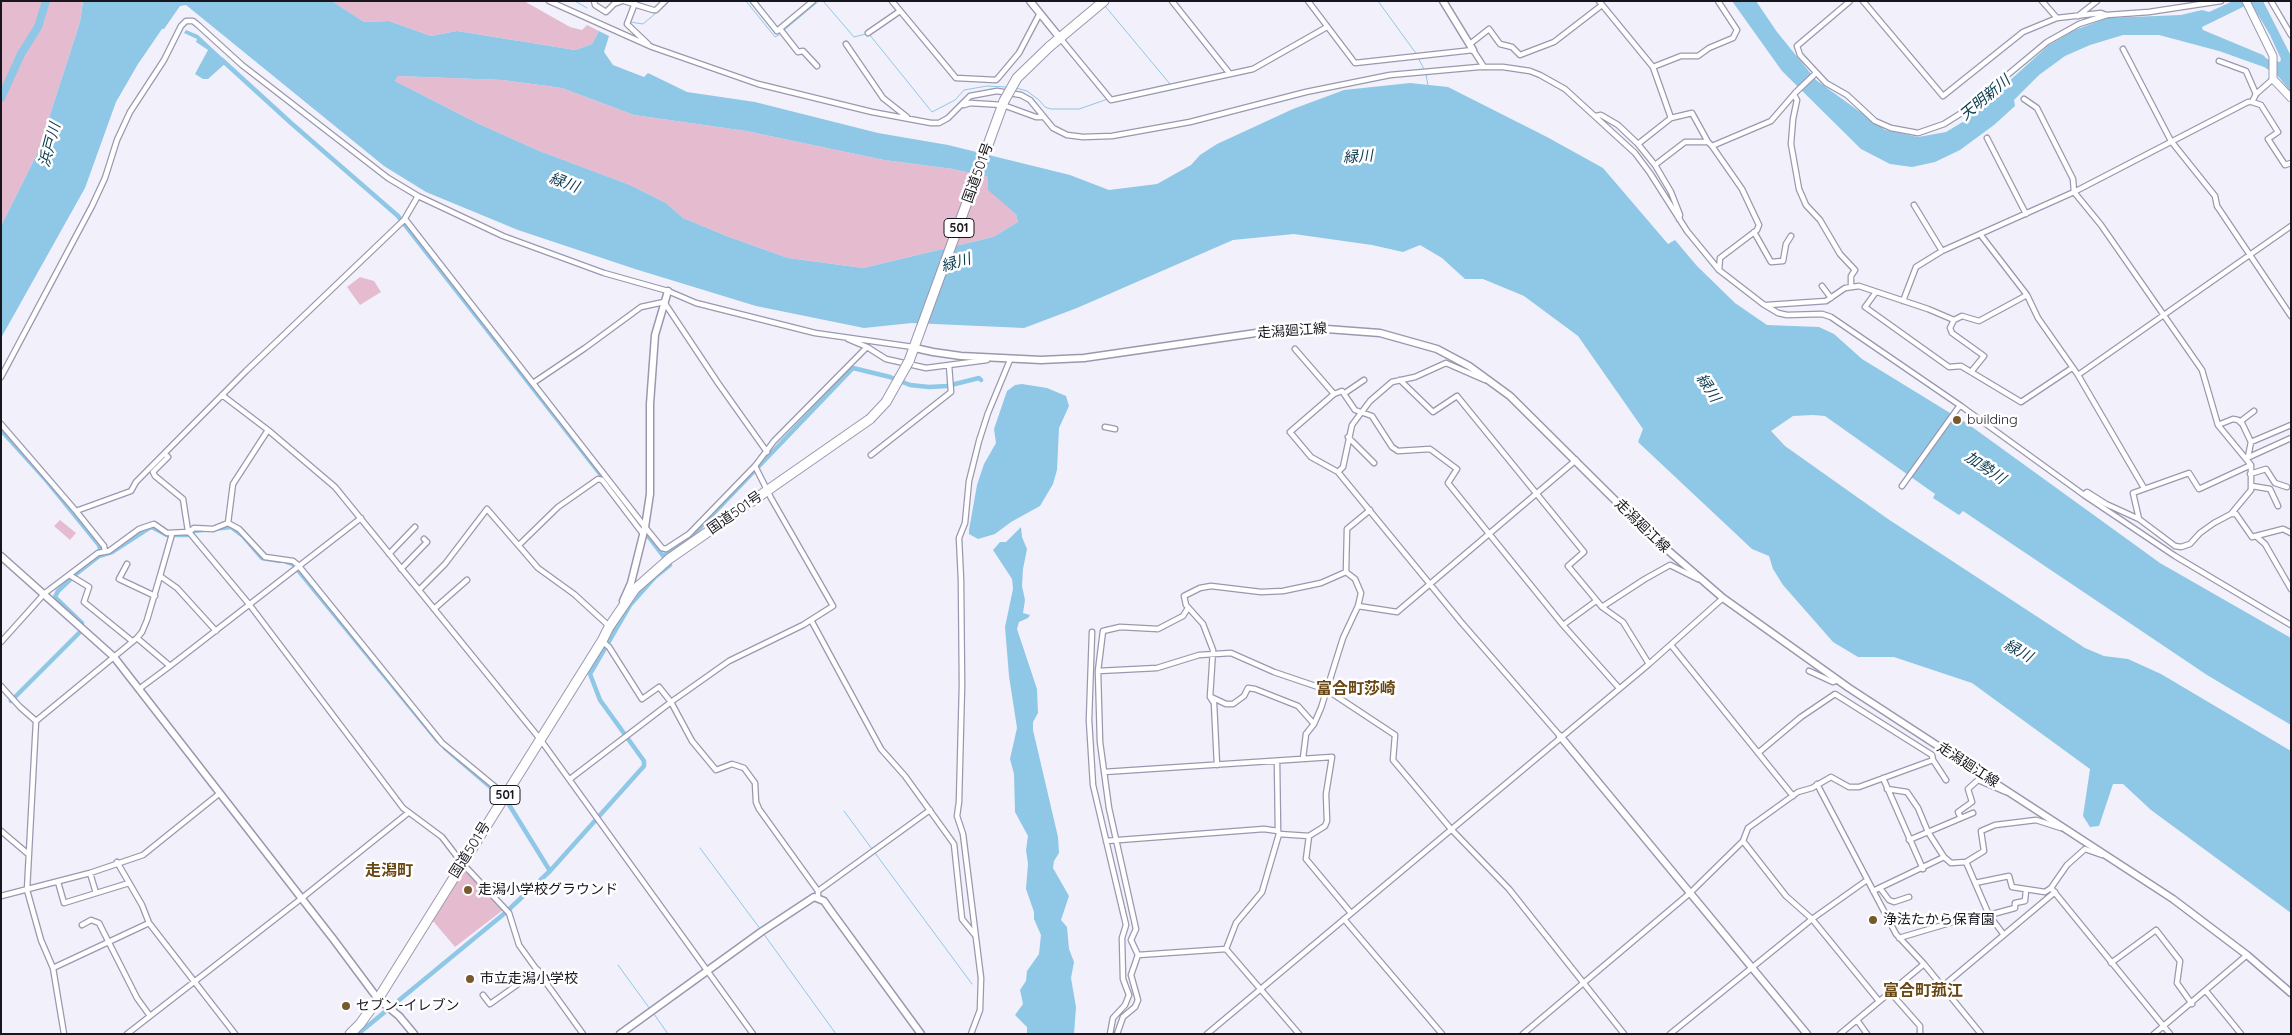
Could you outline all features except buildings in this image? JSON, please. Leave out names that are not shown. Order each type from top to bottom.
[{"type":"highway","name":"国道501号","points":[[350,1034],[360,1024],[378,998],[540,739],[605,644],[609,627],[635,589],[667,561],[870,419],[886,402],[909,361],[1003,106],[1017,78],[1104,1]]},
{"type":"main road","points":[[2246,1],[2272,53],[2273,78],[2291,98]]},
{"type":"street","points":[[549,1],[652,47],[758,84],[908,118],[939,123],[964,105],[970,103],[1003,106],[1036,117],[1044,117]]},
{"type":"street","points":[[594,1],[600,10],[606,12],[614,4],[623,1],[653,10],[656,10],[665,1]]},
{"type":"street","points":[[753,1],[777,31],[813,1]]},
{"type":"street","points":[[892,1],[956,78],[996,80],[1019,53],[1040,13]]},
{"type":"street","points":[[1030,1],[1111,100],[1253,69],[1327,27]]},
{"type":"street","points":[[1172,1],[1230,74]]},
{"type":"street","points":[[1443,1],[1484,67]]},
{"type":"street","points":[[1653,67],[1681,56],[1698,56],[1709,48],[1733,38],[1737,30],[1718,1]]},
{"type":"street","points":[[1850,1],[1797,46],[1800,55],[1826,83],[1847,95],[1875,121],[1908,133],[1926,132],[1944,124],[1977,101],[2047,42],[2078,24],[2107,15],[2149,12],[2221,1]]},
{"type":"street","points":[[1863,1],[1943,96],[2023,32],[2057,18],[2101,13],[2107,15]]},
{"type":"street","points":[[2042,1],[2057,18]]},
{"type":"street","points":[[2077,16],[2098,1]]},
{"type":"street","points":[[2271,1],[2291,35]]},
{"type":"street","points":[[1311,2],[1354,63],[1471,47],[1489,29],[1500,44],[1512,47],[1520,55],[1554,42],[1600,3],[1653,67],[1672,118]]},
{"type":"street","points":[[635,4],[627,24],[652,47]]},
{"type":"street","points":[[868,34],[900,11]]},
{"type":"street","points":[[1,377],[92,206],[105,178],[117,140],[130,112],[164,60],[181,26],[186,21],[193,21],[257,77],[388,178],[418,196],[503,236],[620,278],[668,291],[696,303],[844,338],[867,347],[886,359],[926,368],[996,358]]},
{"type":"street","points":[[780,29],[798,52],[804,51],[817,66]]},
{"type":"street","points":[[846,44],[883,98],[908,118]]},
{"type":"street","points":[[2122,49],[2171,142],[2214,196],[2217,206],[2249,256],[2291,316]]},
{"type":"street","points":[[2219,61],[2246,71],[2256,94]]},
{"type":"street","points":[[964,105],[970,96],[976,94],[997,91],[1021,95],[1030,100],[1053,128],[1067,135],[1082,137],[1112,136],[1190,122],[1363,80],[1420,71],[1484,67],[1520,69],[1540,75],[1565,89],[1635,153],[1679,219],[1719,270],[1762,304],[1826,301],[1851,286],[1904,300],[1954,320]]},
{"type":"street","points":[[1712,146],[1771,121],[1795,93],[1812,79],[1816,73]]},
{"type":"street","points":[[2252,102],[2256,94],[2273,78]]},
{"type":"street","points":[[1795,93],[1797,100],[1791,144],[1799,189],[1806,205],[1820,220],[1840,254],[1855,270],[1851,276],[1851,286]]},
{"type":"street","points":[[2024,99],[2037,108],[2073,179],[2074,192],[2101,225],[2202,370],[2218,425],[2251,465],[2251,490],[2231,514],[2214,523],[2200,533],[2190,544],[2181,548],[2175,546],[2139,519],[2106,504],[2087,492],[2084,494]]},
{"type":"street","points":[[1904,300],[1916,267],[1942,251],[2074,192],[2248,102],[2261,105],[2278,132],[2268,139],[2285,165],[2291,163]]},
{"type":"street","points":[[1638,144],[1672,118],[1692,113],[1708,142],[1742,189],[1760,225],[1754,232],[1720,258],[1719,270]]},
{"type":"street","points":[[1596,116],[1601,115],[1618,125],[1638,144],[1655,165],[1672,192],[1680,215],[1679,219]]},
{"type":"street","points":[[1987,138],[2026,214]]},
{"type":"street","points":[[1655,165],[1685,142],[1708,142]]},
{"type":"street","points":[[76,511],[129,492],[136,482],[222,395],[403,221],[418,196]]},
{"type":"street","points":[[1914,205],[1942,251]]},
{"type":"street","points":[[403,221],[533,383],[644,530]]},
{"type":"street","points":[[2078,375],[2291,226]]},
{"type":"street","points":[[1754,232],[1770,262],[1783,261],[1786,244],[1790,236]]},
{"type":"street","points":[[1980,234],[2026,295],[2038,318],[2078,375],[2144,488]]},
{"type":"street","points":[[1822,286],[1830,297]]},
{"type":"street","points":[[619,612],[631,583],[644,530],[650,494],[650,404],[654,344],[668,291]]},
{"type":"street","points":[[1876,292],[1865,307],[1948,367],[1961,366],[2021,402],[2072,368]]},
{"type":"street","points":[[1971,372],[1984,356],[1952,333],[1950,328],[1954,320],[1962,316],[1979,321],[2026,295]]},
{"type":"street","points":[[533,383],[641,307],[664,302]]},
{"type":"street","points":[[664,302],[718,384],[768,452]]},
{"type":"street","points":[[1768,305],[1778,313],[1787,315],[1810,313],[1831,317],[2175,556],[2291,626]]},
{"type":"street","name":"走潟廻江線","points":[[915,346],[933,352],[1010,360],[1084,358],[1280,330],[1342,328],[1380,333],[1426,344],[1469,366],[1496,385],[1527,412],[1576,460],[1648,534],[1723,598],[1838,680],[2173,899],[2247,955],[2291,993]]},
{"type":"street","points":[[844,338],[858,338],[915,346]]},
{"type":"street","points":[[519,545],[558,507],[598,480],[602,480],[644,530],[662,548],[666,549],[686,537],[756,468],[774,441],[867,347]]},
{"type":"street","points":[[1295,349],[1334,394]]},
{"type":"street","points":[[971,1034],[977,1021],[981,997],[965,842],[957,816],[962,693],[959,538],[965,523],[969,481],[979,441],[988,413],[1010,360]]},
{"type":"street","points":[[1338,472],[1343,467],[1352,425],[1384,387],[1392,382],[1415,377],[1446,363],[1496,385]]},
{"type":"street","points":[[871,455],[951,392],[949,365]]},
{"type":"street","points":[[1364,380],[1345,393],[1342,391],[1334,394],[1290,432],[1311,457],[1338,472],[1430,584],[1560,736],[1806,1034]]},
{"type":"street","points":[[1400,380],[1433,412],[1456,396],[1584,552],[1568,566],[1596,601],[1623,622],[1649,664]]},
{"type":"street","points":[[1345,393],[1355,410],[1372,416],[1392,447],[1404,452],[1430,449],[1457,469],[1448,484],[1563,625],[1619,688]]},
{"type":"street","points":[[222,395],[268,430],[335,487],[361,518],[540,739],[754,1034]]},
{"type":"street","points":[[1902,486],[1960,407]]},
{"type":"street","points":[[2242,424],[2241,422],[2254,411]]},
{"type":"street","points":[[2218,425],[2233,420],[2238,420],[2242,424],[2251,442],[2247,458]]},
{"type":"street","points":[[1,424],[104,546],[103,552]]},
{"type":"street","points":[[2251,442],[2291,425]]},
{"type":"street","points":[[1105,428],[1115,429]]},
{"type":"street","points":[[228,524],[233,484],[268,430]]},
{"type":"street","points":[[1348,438],[1374,463]]},
{"type":"street","points":[[2247,458],[2291,438]]},
{"type":"street","points":[[165,454],[168,457],[153,472],[155,476],[183,499],[189,532],[249,604],[322,703],[408,813],[434,829],[451,846],[462,863],[508,911],[519,945],[583,1034]]},
{"type":"street","points":[[1358,606],[1397,612],[1576,460]]},
{"type":"street","points":[[2139,519],[2133,493],[2189,473],[2199,489],[2251,465]]},
{"type":"street","points":[[570,779],[671,702],[729,661],[811,620],[833,606],[771,498],[756,468]]},
{"type":"street","points":[[2250,474],[2266,469],[2277,484],[2287,488]]},
{"type":"street","points":[[2252,486],[2270,489],[2277,484]]},
{"type":"street","points":[[2270,489],[2278,506]]},
{"type":"street","points":[[419,590],[445,564],[487,509],[519,545],[527,558],[542,572],[574,594],[609,627]]},
{"type":"street","points":[[1346,572],[1348,529],[1370,510]]},
{"type":"street","points":[[2231,514],[2236,514],[2239,517],[2249,535],[2257,537],[2265,544],[2291,589]]},
{"type":"street","points":[[139,689],[361,518]]},
{"type":"street","points":[[1,642],[45,593],[72,577],[82,564],[103,552],[109,551],[139,529],[154,524],[172,535],[189,532],[194,528],[213,528],[228,524],[239,529],[265,557],[293,561],[442,743],[505,795]]},
{"type":"street","points":[[389,554],[415,527]]},
{"type":"street","points":[[2257,537],[2283,529],[2291,533]]},
{"type":"street","points":[[64,1034],[53,968],[41,940],[27,890],[27,853],[36,721],[135,640],[142,632],[155,596],[172,535]]},
{"type":"street","points":[[401,569],[427,542],[424,539]]},
{"type":"street","points":[[1,556],[45,593],[114,657],[378,998],[399,1016],[414,1034]]},
{"type":"street","points":[[1602,607],[1670,565],[1702,580]]},
{"type":"street","points":[[127,567],[119,579],[155,596]]},
{"type":"street","points":[[1304,758],[1306,734],[1314,724],[1343,638],[1358,606],[1361,594],[1355,579],[1346,572]]},
{"type":"street","points":[[1217,765],[1214,703],[1210,697],[1213,655],[1209,637],[1203,624],[1188,608],[1183,600],[1184,596],[1200,588],[1211,586],[1260,592],[1283,591],[1322,583],[1346,572]]},
{"type":"street","points":[[160,576],[178,588],[216,631]]},
{"type":"street","points":[[72,577],[89,587],[84,602],[170,666]]},
{"type":"street","points":[[434,609],[467,580]]},
{"type":"street","points":[[1207,1034],[1560,736],[1649,664],[1723,598]]},
{"type":"street","points":[[1563,625],[1596,601]]},
{"type":"street","points":[[1117,1034],[1123,1018],[1137,1004],[1138,995],[1131,974],[1138,956],[1131,940],[1135,931],[1135,922],[1116,840],[1104,772],[1098,709],[1098,672],[1103,631],[1120,627],[1158,629],[1183,616],[1188,608]]},
{"type":"street","points":[[811,620],[881,749],[905,776],[956,848],[962,919],[975,935]]},
{"type":"street","points":[[1092,632],[1089,692],[1093,785],[1126,925],[1122,938],[1124,957],[1123,979],[1129,995],[1113,1018],[1110,1034]]},
{"type":"street","points":[[605,644],[642,699],[659,687],[671,702],[688,734],[716,770],[732,764],[738,764],[755,783],[756,802],[759,809],[818,894],[921,1034]]},
{"type":"street","points":[[1671,645],[1793,796]]},
{"type":"street","points":[[1098,672],[1157,668],[1199,655],[1231,653],[1274,672],[1327,690],[1395,735],[1393,760],[1450,829],[1509,889],[1624,1034]]},
{"type":"street","points":[[1809,671],[1833,682],[1838,680]]},
{"type":"street","points":[[1,686],[36,721]]},
{"type":"street","points":[[1210,697],[1226,704],[1234,704],[1244,696],[1248,688],[1256,690],[1298,706],[1314,724]]},
{"type":"street","points":[[1758,753],[1801,717],[1835,694],[1932,755],[1933,760],[1946,780]]},
{"type":"street","points":[[1104,772],[1332,757],[1325,803],[1327,821],[1322,829],[1309,836],[1278,833],[1264,829],[1106,841]]},
{"type":"street","points":[[1523,1034],[1690,893],[1743,841],[1748,828],[1793,796],[1831,777],[1849,787],[1859,787],[1933,760]]},
{"type":"street","points":[[1226,949],[1236,923],[1262,892],[1278,833],[1277,761]]},
{"type":"street","points":[[1883,778],[1923,869]]},
{"type":"street","points":[[1961,818],[1958,812],[1972,802],[1968,789],[1978,780],[2001,791],[2010,792]]},
{"type":"street","points":[[1817,784],[1899,938],[1943,986],[1981,1034]]},
{"type":"street","points":[[1887,789],[1907,792],[1918,808],[1928,833],[1951,864],[1966,862],[1984,851],[1981,831],[1995,825],[2036,820],[2070,831]]},
{"type":"street","points":[[1,896],[90,873],[117,862],[142,855],[220,793]]},
{"type":"street","points":[[620,1034],[763,930],[818,894],[930,810]]},
{"type":"street","points":[[127,1034],[408,813]]},
{"type":"street","points":[[1910,840],[1973,814]]},
{"type":"street","points":[[1,831],[27,853]]},
{"type":"street","points":[[1309,836],[1306,859],[1351,913]]},
{"type":"street","points":[[1743,841],[1786,896],[1812,919],[1879,1002]]},
{"type":"street","points":[[1943,986],[2004,935],[2053,890],[2067,864],[2085,849],[2111,858]]},
{"type":"street","points":[[1873,892],[1944,857]]},
{"type":"street","points":[[117,862],[145,909],[149,923],[235,1034]]},
{"type":"street","points":[[1966,862],[1989,915],[2004,935]]},
{"type":"street","points":[[90,873],[96,893]]},
{"type":"street","points":[[1975,883],[2009,876],[2012,887],[2044,892],[2053,890]]},
{"type":"street","points":[[1670,1034],[1812,919],[1867,880]]},
{"type":"street","points":[[58,882],[64,903],[129,883]]},
{"type":"street","points":[[1880,888],[1889,900],[1894,902],[1909,897]]},
{"type":"street","points":[[1899,938],[1970,917],[1989,915],[2015,908],[2015,903],[2025,901],[2026,890]]},
{"type":"street","points":[[2053,890],[2170,1034]]},
{"type":"street","points":[[1344,919],[1442,1034]]},
{"type":"street","points":[[82,925],[95,920],[103,930],[108,943],[128,976],[137,998],[150,1016]]},
{"type":"street","points":[[53,968],[149,923]]},
{"type":"street","points":[[2111,963],[2156,930],[2180,961],[2177,983],[2192,1004]]},
{"type":"street","points":[[1138,956],[1226,949]]},
{"type":"street","points":[[1226,949],[1299,1034]]},
{"type":"street","points":[[2154,1034],[2192,1004],[2247,955]]},
{"type":"street","points":[[1840,1034],[1924,964]]},
{"type":"street","points":[[483,995],[490,1004],[538,970]]},
{"type":"street","points":[[2206,991],[2241,1034]]},
{"type":"street","points":[[1890,992],[1920,1026],[1920,1034]]},
{"type":"street","points":[[1856,1020],[1868,1034]]},
{"type":"shaded area","points":[[1,1],[83,1],[80,22],[38,152],[1,226]]},
{"type":"shaded area","points":[[332,1],[524,1],[570,27],[582,30],[587,25],[599,31],[592,44],[575,50],[457,31],[431,36],[389,21],[364,22]]},
{"type":"shaded area","points":[[398,76],[503,80],[562,88],[634,115],[746,131],[884,160],[953,169],[988,177],[1016,214],[1018,222],[993,237],[863,268],[788,258],[683,218],[666,203],[630,185],[537,150],[477,123],[395,81]]},
{"type":"shaded area","points":[[360,277],[374,281],[381,292],[360,305],[347,287]]},
{"type":"shaded area","points":[[60,520],[76,533],[70,540],[54,526]]},
{"type":"shaded area","name":"走潟小学校グラウンド","points":[[465,870],[503,910],[455,947],[433,921]]},
{"type":"water","points":[[83,1],[332,1],[364,22],[389,21],[431,36],[457,31],[575,50],[592,44],[599,31],[609,36],[604,52],[613,65],[644,77],[648,73],[687,92],[755,102],[878,133],[948,145],[1070,175],[1109,190],[1157,184],[1191,165],[1200,155],[1217,144],[1293,109],[1344,90],[1410,83],[1448,87],[1547,137],[1603,168],[1668,244],[1675,240],[1697,266],[1735,303],[1767,325],[1819,327],[1834,334],[1862,359],[1968,424],[2160,563],[2291,638],[2291,725],[2207,675],[1963,511],[1959,515],[1933,498],[1935,494],[1825,416],[1793,416],[1771,431],[1785,446],[1888,519],[2085,648],[2104,656],[2128,659],[2161,674],[2291,751],[2291,913],[2151,810],[2123,784],[2113,784],[2099,826],[2090,827],[2083,816],[2090,769],[1972,683],[1894,657],[1858,657],[1833,642],[1783,585],[1773,569],[1769,556],[1752,549],[1638,442],[1643,429],[1578,336],[1524,296],[1483,279],[1465,279],[1442,258],[1420,245],[1403,252],[1372,245],[1294,234],[1233,240],[1077,308],[1024,328],[912,323],[864,328],[756,306],[635,269],[518,230],[426,192],[384,166],[186,5],[180,6],[164,29],[162,29],[138,64],[116,102],[85,188],[1,338],[1,226],[38,152],[80,22]],"holes":[[[398,76],[503,80],[562,88],[634,115],[746,131],[884,160],[953,169],[988,177],[988,190],[1016,214],[1018,222],[993,237],[863,268],[788,258],[683,218],[666,203],[630,185],[537,150],[477,123],[395,81]]]},
{"type":"water","points":[[1732,1],[1756,1],[1777,32],[1816,80],[1885,130],[1918,137],[1946,132],[1966,120],[2049,45],[2075,30],[2107,18],[2181,15],[2202,10],[2209,12],[2233,1],[2263,1],[2291,56],[2291,92],[2277,75],[2264,67],[2219,51],[2159,35],[2123,35],[2090,45],[2065,56],[2039,75],[2014,100],[2015,106],[1994,125],[1960,150],[1935,162],[1912,167],[1890,164],[1861,149],[1782,71]],"holes":[[[2251,3],[2270,35],[2281,59],[2280,62],[2267,59],[2263,55],[2203,30],[2202,27]]]},
{"type":"water","points":[[186,30],[198,35],[227,62],[208,79],[203,79],[195,74],[208,50],[196,42],[197,39],[184,33]]},
{"type":"water","points":[[1022,384],[1047,388],[1066,396],[1069,406],[1059,428],[1057,470],[1053,484],[1040,506],[1011,522],[995,534],[978,539],[969,534],[977,485],[984,464],[996,443],[994,429],[1007,391],[1015,385]]},
{"type":"water","points":[[1021,527],[1022,537],[1027,549],[1023,569],[1022,586],[1025,600],[1023,613],[1030,615],[1019,622],[1017,629],[1037,689],[1038,713],[1033,722],[1033,730],[1058,837],[1059,853],[1054,861],[1053,868],[1069,896],[1061,920],[1067,927],[1069,949],[1074,962],[1071,978],[1076,1007],[1074,1034],[1027,1034],[1027,1027],[1015,1015],[1023,1004],[1020,990],[1026,981],[1027,971],[1039,954],[1041,935],[1034,919],[1034,912],[1026,889],[1028,836],[1015,812],[1014,774],[1010,759],[1017,728],[1009,676],[1005,627],[1013,589],[1012,579],[993,550],[1000,542],[1006,542]]},
{"type":"waterway","points":[[1,98],[21,54],[38,27],[46,1]]},
{"type":"waterway","points":[[575,1],[587,8]]},
{"type":"waterway","points":[[630,22],[643,24],[670,1]]},
{"type":"waterway","points":[[746,1],[775,37],[779,35]]},
{"type":"waterway","points":[[783,31],[819,1]]},
{"type":"waterway","points":[[823,1],[854,37],[866,34]]},
{"type":"waterway","points":[[1378,1],[1415,52],[1425,71]]},
{"type":"waterway","points":[[1105,6],[1170,84],[1117,96]]},
{"type":"waterway","points":[[869,34],[932,112],[955,100],[964,90],[987,86],[1007,87]]},
{"type":"waterway","points":[[222,60],[398,216],[641,526]]},
{"type":"waterway","points":[[1426,75],[1428,85]]},
{"type":"waterway","points":[[1016,88],[1027,91],[1045,107],[1051,109],[1079,109],[1108,99]]},
{"type":"waterway","points":[[663,556],[691,537],[853,368],[890,377],[910,385],[929,387],[947,386],[979,378],[981,380]]},
{"type":"waterway","points":[[1,430],[47,481],[99,545],[102,555]]},
{"type":"waterway","points":[[82,623],[55,597],[58,591],[76,574],[99,556],[112,552],[149,528],[152,527],[167,535],[188,535]]},
{"type":"waterway","points":[[194,531],[231,527],[243,536],[262,558],[280,561]]},
{"type":"waterway","points":[[358,1034],[505,913],[550,871],[644,766],[644,761],[600,700],[590,674],[630,605],[655,577],[670,565],[648,536]]},
{"type":"waterway","points":[[287,562],[293,564],[438,741]]},
{"type":"waterway","points":[[11,701],[81,631]]},
{"type":"waterway","points":[[445,748],[501,796]]},
{"type":"waterway","points":[[508,803],[550,871]]},
{"type":"waterway","points":[[844,811],[872,849]]},
{"type":"waterway","points":[[700,848],[761,930]]},
{"type":"waterway","points":[[875,853],[972,984]]},
{"type":"waterway","points":[[763,933],[836,1034]]},
{"type":"waterway","points":[[618,965],[650,1009]]},
{"type":"waterway","points":[[654,1014],[668,1034]]},
{"type":"place","name":"building","points":[[1957,420]]},
{"type":"place","name":"走潟小学校グラウンド","points":[[468,890]]},
{"type":"place","name":"浄法たから保育園","points":[[1873,920]]},
{"type":"place","name":"市立走潟小学校","points":[[470,979]]},
{"type":"place","name":"セブン-イレブン","points":[[346,1006]]},
{"type":"district","name":"富合町莎崎","points":[[1356,689]]},
{"type":"district","name":"走潟町","points":[[389,871]]},
{"type":"district","name":"富合町菰江","points":[[1923,991]]},
{"type":"water label","name":"天明新川","points":[[1985,98]]},
{"type":"water label","name":"浜戸川","points":[[50,145]]},
{"type":"water label","name":"緑川","points":[[1358,157]]},
{"type":"water label","name":"緑川","points":[[564,183]]},
{"type":"water label","name":"緑川","points":[[956,263]]},
{"type":"water label","name":"緑川","points":[[1708,388]]},
{"type":"water label","name":"加勢川","points":[[1985,468]]},
{"type":"water label","name":"緑川","points":[[2018,651]]}]
